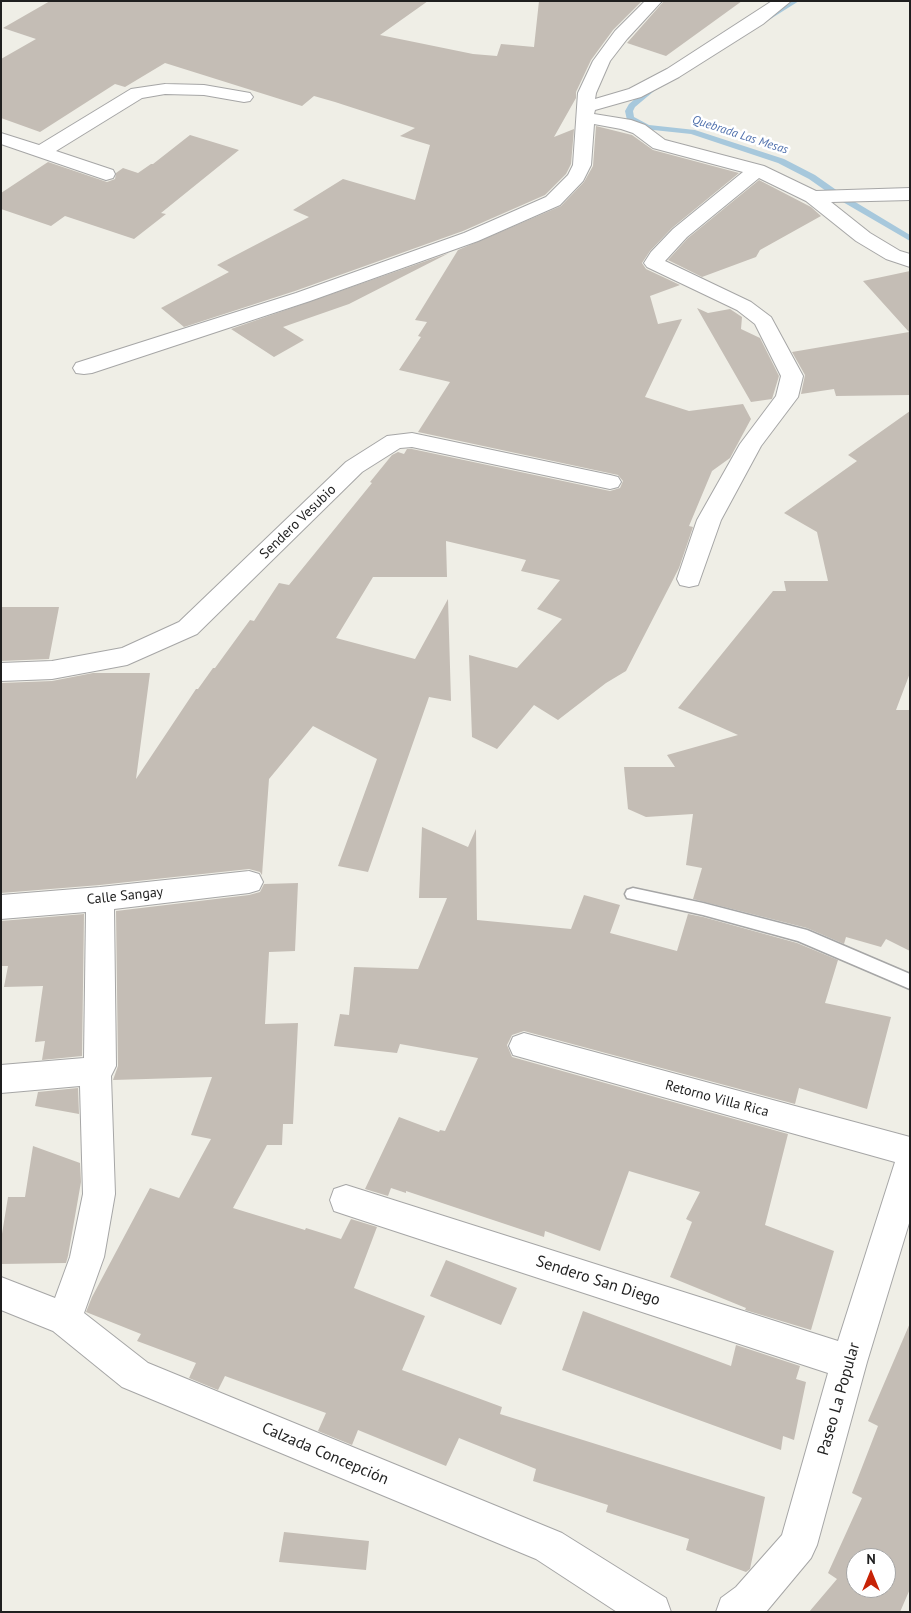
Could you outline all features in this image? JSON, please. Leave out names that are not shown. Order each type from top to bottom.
[{"type":"street","points":[[84,368],[304,297],[471,237],[553,201],[576,177],[582,166],[588,93],[602,61],[620,35],[654,1]]},
{"type":"street","points":[[587,112],[673,73],[783,1]]},
{"type":"street","points":[[41,152],[137,93],[164,89],[194,90],[244,97]]},
{"type":"street","points":[[587,112],[639,129],[659,144],[757,170],[813,198],[863,237],[893,256],[910,260]]},
{"type":"street","points":[[1,138],[106,174]]},
{"type":"street","points":[[689,579],[709,520],[751,444],[787,396],[792,376],[764,321],[744,306],[654,263],[658,256],[680,233],[757,170]]},
{"type":"street","points":[[813,198],[910,194]]},
{"type":"street","name":"Sendero Vesubio","points":[[1,672],[52,670],[127,656],[188,628],[354,467],[395,441],[412,440],[610,482]]},
{"type":"street","name":"Calle Sangay","points":[[1,907],[100,899],[249,882]]},
{"type":"street","points":[[65,1319],[87,1257],[99,1194],[95,1072],[101,1062],[100,899]]},
{"type":"street","name":"Retorno Villa Rica","points":[[524,1046],[910,1152]]},
{"type":"street","points":[[1,1079],[95,1072]]},
{"type":"street","name":"Paseo La Popular","points":[[735,1612],[750,1602],[798,1545],[850,1362],[910,1166]]},
{"type":"street","name":"Sendero San Diego","points":[[346,1200],[850,1362]]},
{"type":"street","name":"Calzada Concepción","points":[[1,1294],[65,1319],[135,1375],[549,1546],[652,1612]]},
{"type":"lane","points":[[633,894],[703,909],[801,936],[863,960],[910,982]]},
{"type":"building","points":[[50,1],[428,1],[380,35],[473,54],[497,56],[501,44],[534,47],[539,1],[642,1],[613,30],[591,60],[576,92],[576,98],[554,137],[574,129],[571,164],[566,174],[545,195],[463,231],[295,291],[184,327],[161,308],[229,272],[217,265],[309,217],[293,210],[343,179],[415,200],[430,145],[400,136],[415,128],[335,102],[314,96],[302,106],[165,63],[125,87],[115,84],[40,132],[1,118],[1,59],[36,39],[3,28]]},
{"type":"building","points":[[664,1],[742,1],[666,56],[627,43]]},
{"type":"building","points":[[596,126],[632,135],[653,150],[739,173],[672,228],[650,251],[642,263],[646,269],[680,285],[650,296],[658,324],[682,319],[645,397],[689,411],[743,404],[751,419],[730,458],[712,471],[689,526],[693,527],[679,568],[626,671],[606,683],[558,720],[534,705],[497,749],[472,737],[469,655],[517,668],[562,619],[537,609],[560,580],[521,571],[526,560],[446,541],[447,577],[373,577],[336,638],[415,659],[448,599],[451,701],[429,697],[368,872],[338,866],[377,759],[313,726],[269,779],[262,875],[260,872],[249,869],[100,885],[1,893],[1,683],[52,681],[93,673],[150,673],[136,779],[196,689],[215,668],[250,620],[254,621],[279,583],[289,585],[372,483],[370,482],[392,455],[398,452],[404,454],[407,449],[412,449],[610,491],[620,488],[623,481],[618,475],[418,432],[450,382],[399,370],[421,337],[418,336],[427,322],[415,320],[458,250],[561,206],[584,182],[593,166]]},
{"type":"building","points":[[190,135],[239,150],[161,213],[166,214],[134,239],[65,216],[51,226],[1,209],[1,193],[48,162],[107,182],[115,179],[116,173],[123,168],[138,173],[153,164]]},
{"type":"building","points":[[759,180],[811,207],[821,216],[760,250],[756,257],[702,277],[668,260],[688,238]]},
{"type":"building","points":[[449,253],[349,304],[283,327],[304,340],[274,357],[231,329]]},
{"type":"building","points":[[910,271],[910,395],[836,396],[834,389],[801,394],[805,375],[792,352],[909,332],[863,281]]},
{"type":"building","points":[[697,308],[708,313],[730,309],[742,317],[741,329],[760,338],[779,376],[772,399],[751,402]]},
{"type":"building","points":[[910,411],[910,673],[896,710],[910,710],[910,951],[886,939],[881,947],[846,937],[844,944],[807,928],[693,899],[702,868],[686,865],[693,814],[646,817],[628,809],[624,767],[675,767],[667,755],[738,735],[678,708],[773,591],[786,591],[784,581],[828,581],[817,532],[784,513],[857,461],[848,455]]},
{"type":"building","points":[[1,607],[59,607],[49,659],[1,661]]},
{"type":"building","points":[[422,827],[468,847],[476,829],[477,920],[571,929],[584,895],[620,905],[610,933],[677,951],[688,914],[703,917],[797,943],[838,960],[825,1003],[891,1017],[867,1109],[799,1088],[795,1104],[524,1031],[512,1035],[507,1045],[512,1057],[788,1134],[765,1225],[834,1251],[811,1330],[745,1310],[746,1308],[670,1277],[692,1222],[686,1219],[700,1192],[629,1171],[600,1251],[545,1231],[544,1237],[406,1191],[406,1193],[391,1188],[388,1196],[365,1189],[399,1117],[439,1132],[440,1130],[445,1131],[478,1058],[400,1044],[397,1053],[334,1046],[340,1014],[349,1015],[354,967],[418,969],[447,898],[419,898]]},
{"type":"building","points":[[298,883],[295,951],[269,952],[265,1024],[298,1023],[293,1124],[283,1124],[282,1145],[267,1145],[233,1208],[341,1239],[351,1219],[377,1227],[354,1288],[425,1316],[402,1370],[502,1407],[500,1414],[765,1497],[750,1569],[746,1572],[686,1550],[689,1539],[606,1512],[608,1505],[533,1481],[536,1469],[459,1438],[446,1466],[358,1430],[352,1445],[318,1431],[326,1413],[225,1376],[218,1390],[189,1378],[196,1363],[137,1341],[141,1334],[86,1312],[92,1297],[150,1188],[179,1198],[211,1139],[191,1135],[212,1077],[113,1080],[118,1066],[116,911],[249,895],[260,892],[264,884]]},
{"type":"building","points":[[84,914],[82,1056],[42,1060],[45,1041],[35,1042],[43,986],[4,987],[8,966],[1,966],[1,921]]},
{"type":"building","points":[[78,1088],[79,1114],[35,1106],[38,1092]]},
{"type":"building","points":[[33,1146],[80,1163],[81,1182],[68,1256],[66,1263],[1,1264],[1,1240],[8,1197],[25,1197]]},
{"type":"building","points":[[446,1260],[517,1288],[501,1325],[430,1296]]},
{"type":"building","points":[[583,1311],[731,1366],[736,1345],[800,1366],[796,1379],[806,1382],[794,1440],[783,1436],[781,1450],[562,1370]]},
{"type":"building","points":[[910,1323],[910,1589],[900,1612],[809,1612],[837,1579],[828,1573],[862,1498],[852,1493],[878,1426],[868,1421]]},
{"type":"building","points":[[284,1532],[369,1541],[366,1570],[279,1562]]},
{"type":"waterway","name":"Quebrada Las Mesas","points":[[762,22],[796,1]]},
{"type":"waterway","name":"Quebrada Las Mesas","points":[[656,86],[632,106],[629,111],[630,118],[647,127],[692,132],[781,161],[812,177],[839,196],[910,239]]}]
